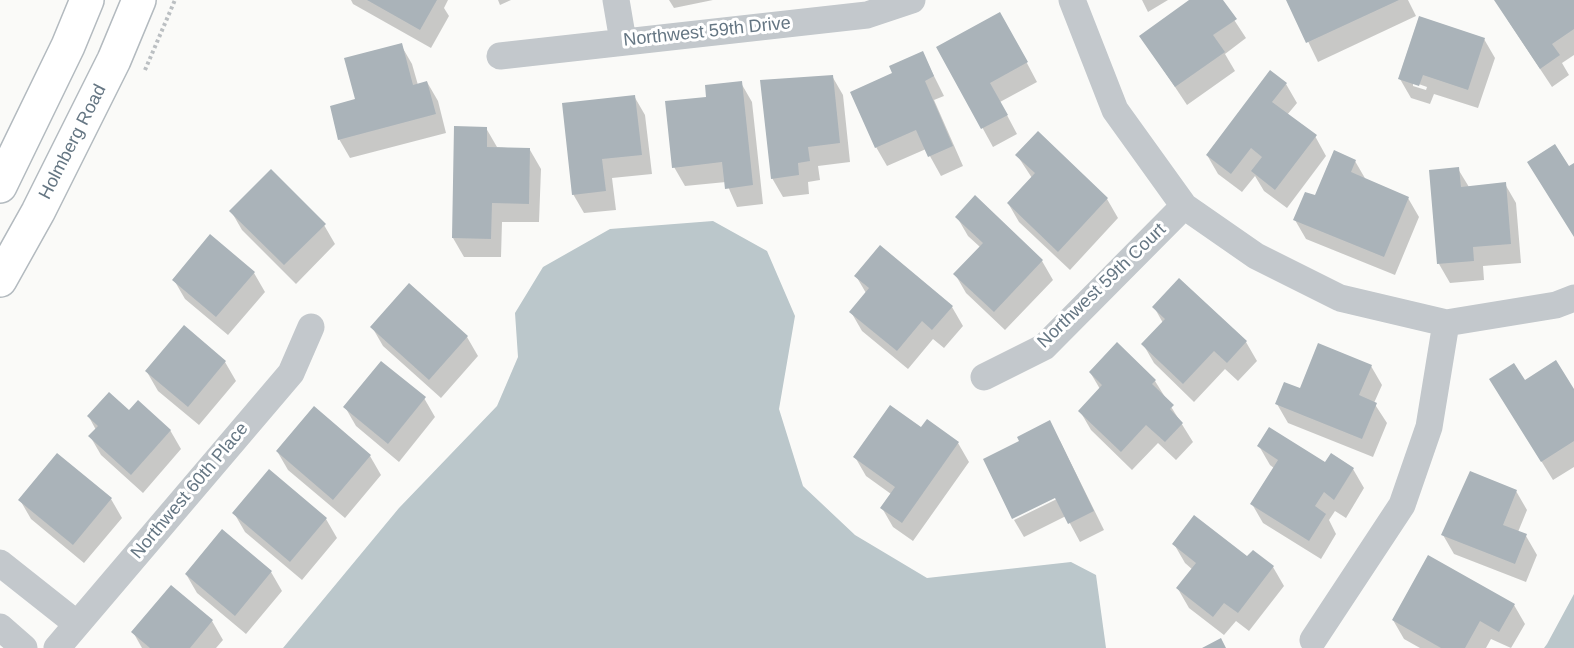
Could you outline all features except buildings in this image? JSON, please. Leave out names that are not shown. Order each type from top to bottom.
[{"type":"street","points":[[0,186],[68,46],[87,0]]},
{"type":"street","name":"Holmberg Road","points":[[0,279],[38,212],[114,60],[139,0]]},
{"type":"street","points":[[616,0],[623,41]]},
{"type":"street","name":"Northwest 59th Drive","points":[[500,56],[867,15],[912,0]]},
{"type":"street","points":[[1072,0],[1115,110],[1184,206],[1256,255],[1340,298],[1446,324],[1556,305],[1574,298]]},
{"type":"street","name":"Northwest 59th Court","points":[[984,378],[1044,347],[1184,206]]},
{"type":"street","points":[[1313,640],[1402,505],[1429,427],[1446,324]]},
{"type":"street","name":"Northwest 60th Place","points":[[57,648],[291,373],[311,327]]},
{"type":"street","points":[[0,563],[77,624]]},
{"type":"street","points":[[0,627],[24,648]]},
{"type":"path","points":[[145,70],[175,0]]},
{"type":"shaded area","points":[[713,221],[767,251],[795,316],[779,409],[803,486],[855,535],[927,578],[1071,562],[1096,575],[1106,648],[283,648],[399,508],[497,406],[518,357],[515,313],[543,267],[610,229]]},
{"type":"shaded area","points":[[1574,594],[1574,648],[1544,648],[1547,644]]}]
